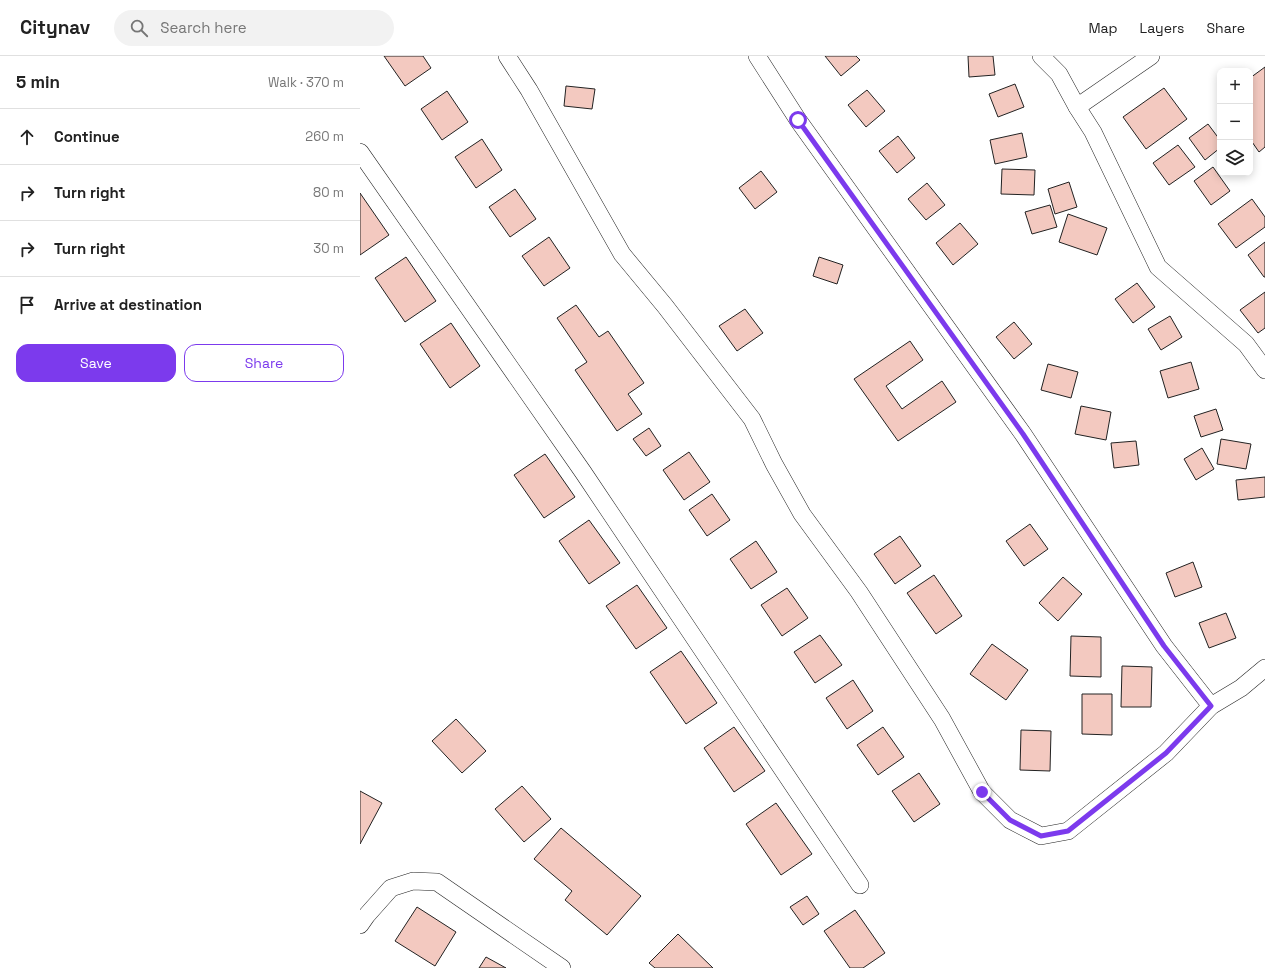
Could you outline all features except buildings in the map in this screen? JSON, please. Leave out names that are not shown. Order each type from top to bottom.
[{"type":"street","points":[[507,56],[529,90],[622,254],[752,419],[774,464],[802,514],[859,592],[942,719],[982,792],[1010,820],[1041,836],[1068,831],[1166,753],[1211,706],[1241,688],[1265,668]]},
{"type":"street","points":[[757,56],[798,120],[1023,434],[1164,646],[1211,706]]},
{"type":"street","points":[[1041,56],[1059,74],[1093,132],[1158,267],[1246,344],[1265,370]]},
{"type":"street","points":[[1077,107],[1151,56]]},
{"type":"street","points":[[360,152],[584,472],[860,885]]},
{"type":"street","points":[[360,925],[391,888],[413,881],[437,882],[562,968]]},
{"type":"route","points":[[798,120],[1023,434],[1164,646],[1211,706],[1166,753],[1068,831],[1041,836],[1010,820],[982,792]]}]
